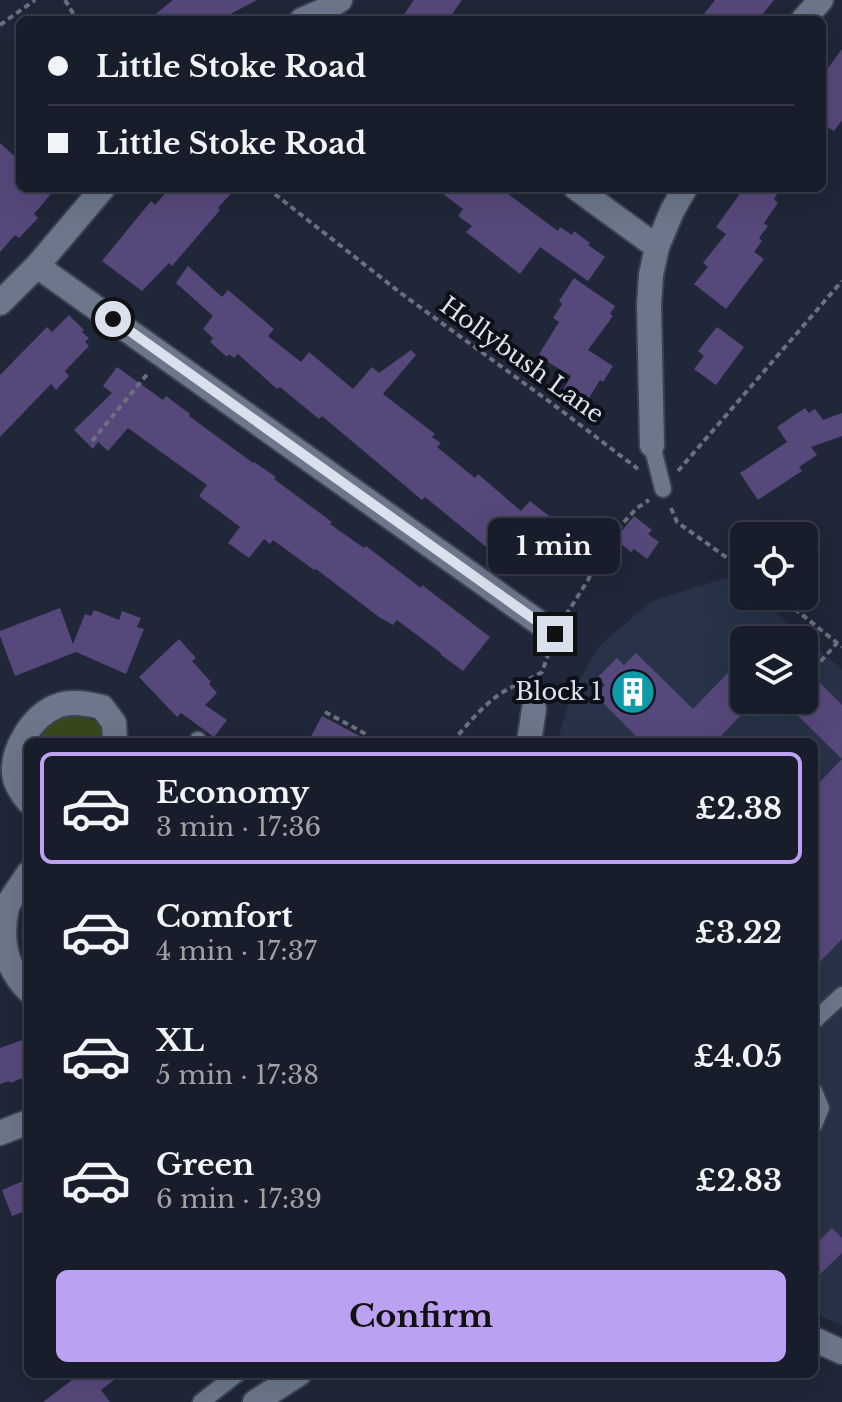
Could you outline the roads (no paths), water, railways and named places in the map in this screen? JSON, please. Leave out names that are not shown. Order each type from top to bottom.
[{"type":"street","points":[[807,16],[821,0]]},
{"type":"street","points":[[316,16],[336,10]]},
{"type":"street","points":[[0,303],[37,266],[100,192]]},
{"type":"street","points":[[581,192],[657,247]]},
{"type":"street","points":[[652,445],[651,275],[657,247],[683,192]]},
{"type":"street","points":[[37,266],[555,634]]},
{"type":"street","points":[[24,794],[16,780],[14,761],[26,733],[40,717],[58,705],[79,703],[102,707],[114,723],[115,738]]},
{"type":"street","points":[[530,738],[534,709]]},
{"type":"street","points":[[24,880],[8,906],[2,935],[8,967],[24,985]]},
{"type":"street","points":[[0,1133],[24,1124]]},
{"type":"street","points":[[818,1341],[842,1352]]},
{"type":"street","points":[[255,1402],[293,1378]]},
{"type":"lane","points":[[652,445],[663,489]]},
{"type":"lane","points":[[818,1017],[842,995]]},
{"type":"lane","points":[[201,1402],[232,1378]]},
{"type":"place","name":"Block 1","points":[[633,692]]}]
